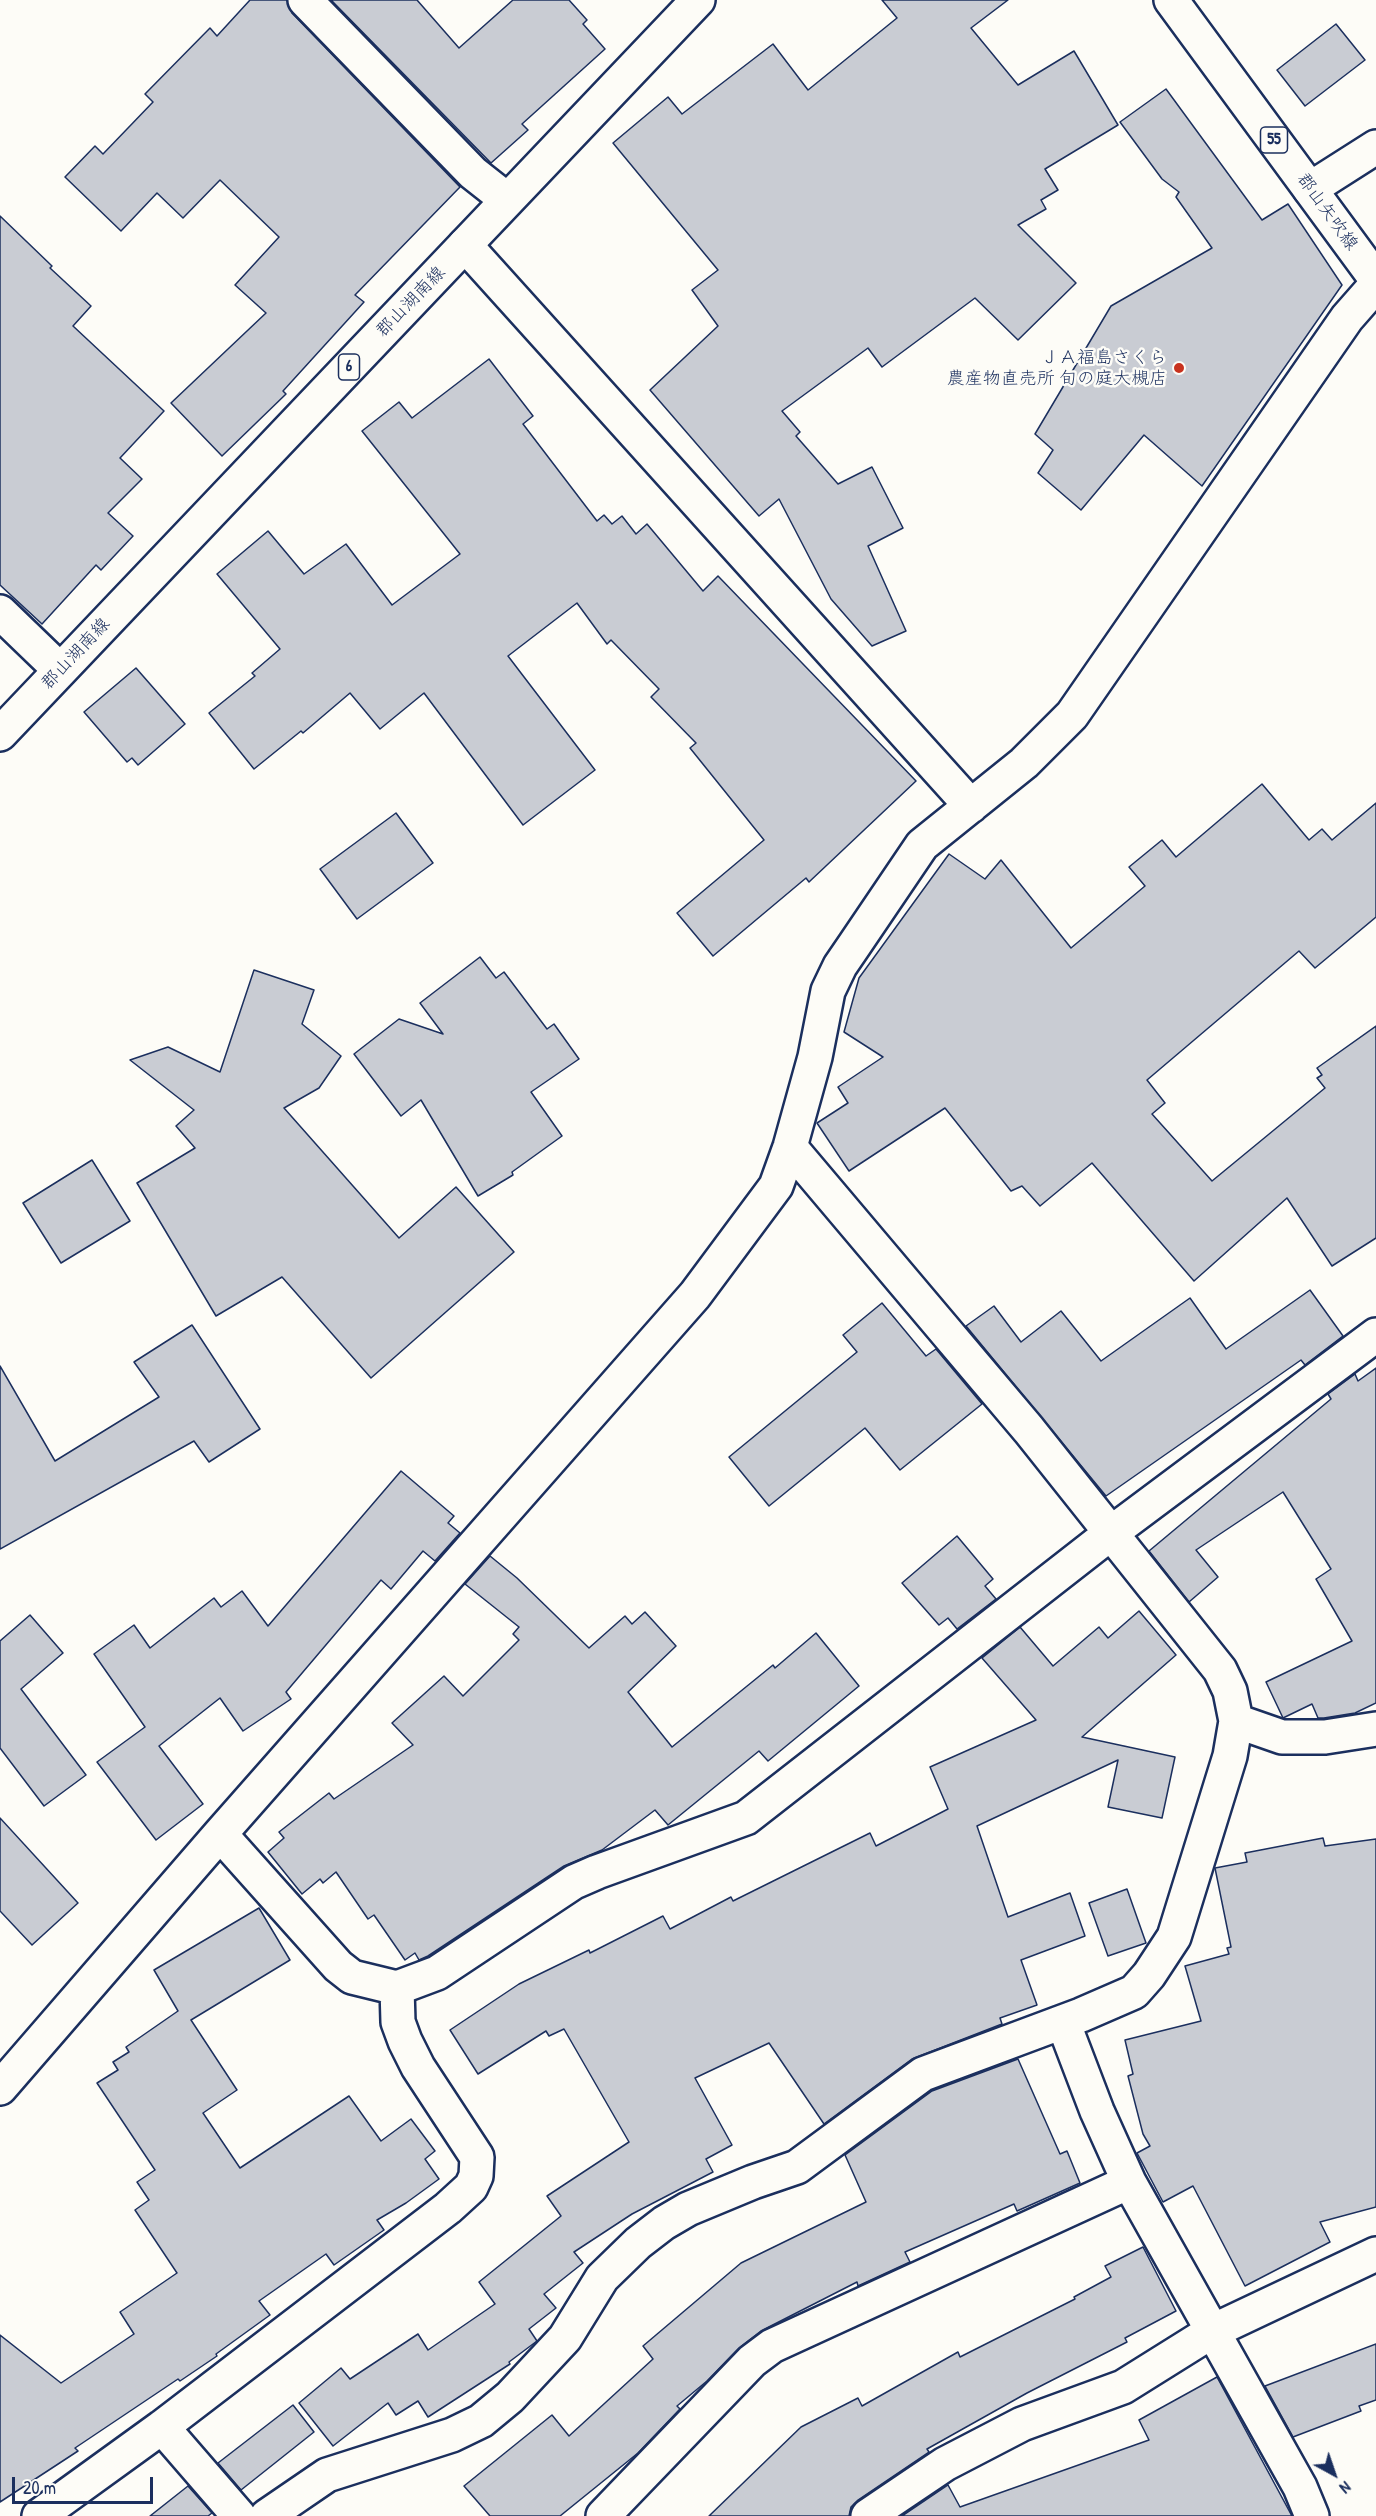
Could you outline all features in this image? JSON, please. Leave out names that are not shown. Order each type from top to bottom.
[{"type":"street","points":[[305,0],[473,173],[506,199]]},
{"type":"street","name":"郡山湖南線","points":[[0,734],[465,245],[506,199],[698,0]]},
{"type":"street","name":"郡山矢吹線","points":[[1171,0],[1376,279]]},
{"type":"street","points":[[1310,189],[1376,147]]},
{"type":"street","points":[[465,245],[972,806]]},
{"type":"street","points":[[0,2088],[219,1834],[695,1295],[776,1186],[790,1147],[815,1057],[828,992],[840,966],[922,845],[1024,763],[1072,715],[1341,328],[1376,285]]},
{"type":"street","points":[[0,612],[60,670]]},
{"type":"street","points":[[267,2516],[327,2475],[452,2435],[481,2421],[510,2397],[565,2338],[602,2278],[638,2243],[664,2223],[753,2182],[797,2167],[922,2074],[1063,2022],[1134,1992],[1149,1975],[1174,1937],[1230,1756],[1236,1721],[1230,1691],[1220,1670],[1029,1430],[790,1147]]},
{"type":"street","points":[[219,1834],[338,1966],[352,1977],[396,1988],[437,1973],[574,1882],[746,1818],[1111,1533],[1376,1335]]},
{"type":"street","points":[[1236,1721],[1282,1737],[1325,1737],[1376,1729]]},
{"type":"street","points":[[39,2516],[162,2427],[448,2208],[471,2187],[477,2176],[477,2157],[418,2067],[405,2041],[398,2022],[396,1988]]},
{"type":"street","points":[[1063,2022],[1097,2111],[1129,2182],[1211,2332],[1300,2487],[1312,2516]]},
{"type":"street","points":[[603,2516],[752,2361],[772,2346],[1129,2182]]},
{"type":"street","points":[[868,2516],[945,2464],[1022,2424],[1123,2387],[1211,2332],[1376,2254]]},
{"type":"street","points":[[162,2427],[239,2516]]},
{"type":"building","points":[[250,0],[287,0],[292,13],[460,187],[355,295],[364,302],[283,391],[286,394],[222,456],[171,403],[266,313],[235,285],[279,237],[220,180],[183,218],[157,193],[121,231],[65,177],[95,146],[103,154],[153,102],[145,94],[210,28],[217,36]]},
{"type":"building","points":[[331,0],[417,0],[459,48],[513,0],[569,0],[587,20],[583,24],[605,49],[522,124],[528,130],[491,163]]},
{"type":"building","points":[[882,0],[1008,0],[971,28],[1018,85],[1074,51],[1118,125],[1045,169],[1058,190],[1041,200],[1046,209],[1018,225],[1076,283],[1018,340],[975,298],[882,367],[868,348],[782,411],[800,432],[796,436],[838,484],[872,467],[903,528],[868,546],[906,631],[872,646],[831,599],[779,499],[759,516],[650,390],[718,326],[692,290],[718,270],[613,143],[668,97],[682,114],[773,44],[808,90],[897,18]]},
{"type":"building","points":[[1336,24],[1365,60],[1305,106],[1277,70]]},
{"type":"building","name":"ＪＡ福島さくら 農産物直売所 旬の庭大槻店","points":[[1166,89],[1262,220],[1288,204],[1342,285],[1202,486],[1144,435],[1081,510],[1038,473],[1053,450],[1035,434],[1111,306],[1212,248],[1176,197],[1179,192],[1162,179],[1120,122]]},
{"type":"building","points":[[0,216],[52,266],[50,268],[91,306],[73,326],[164,411],[120,458],[142,479],[108,513],[133,536],[101,570],[96,565],[42,624],[0,585]]},
{"type":"building","points":[[489,359],[533,416],[523,424],[597,521],[604,515],[612,524],[622,516],[636,534],[647,524],[703,591],[718,576],[916,781],[809,882],[806,878],[713,956],[677,913],[764,840],[690,748],[696,743],[651,697],[659,689],[611,640],[607,644],[577,603],[508,656],[595,770],[523,825],[424,693],[380,729],[350,693],[303,733],[301,731],[254,769],[209,713],[255,676],[252,673],[280,649],[217,574],[268,531],[304,574],[346,544],[392,605],[460,554],[362,431],[399,402],[412,418]]},
{"type":"building","points":[[136,668],[185,724],[138,765],[132,758],[127,762],[84,712]]},
{"type":"building","points":[[1262,784],[1309,840],[1322,829],[1332,840],[1376,803],[1376,917],[1315,968],[1299,951],[1147,1080],[1165,1103],[1152,1114],[1212,1181],[1325,1088],[1317,1078],[1322,1075],[1317,1068],[1376,1026],[1376,1238],[1332,1266],[1287,1198],[1194,1281],[1092,1163],[1040,1206],[1022,1186],[1011,1191],[945,1108],[849,1171],[817,1123],[848,1103],[838,1087],[883,1057],[844,1032],[859,978],[949,854],[985,879],[1001,860],[1071,948],[1145,886],[1129,867],[1162,840],[1176,857]]},
{"type":"building","points":[[396,813],[433,863],[357,919],[320,869]]},
{"type":"building","points":[[480,957],[496,978],[504,972],[547,1029],[554,1024],[579,1059],[531,1092],[562,1136],[512,1172],[513,1175],[478,1196],[421,1100],[401,1116],[354,1054],[399,1019],[443,1034],[420,1003]]},
{"type":"building","points":[[254,970],[314,990],[302,1024],[341,1056],[319,1088],[284,1108],[399,1238],[456,1187],[514,1252],[371,1378],[282,1277],[216,1316],[137,1183],[195,1148],[176,1126],[194,1110],[130,1060],[168,1047],[220,1072]]},
{"type":"building","points":[[92,1160],[130,1221],[61,1263],[23,1203]]},
{"type":"building","points":[[1310,1290],[1343,1336],[1305,1365],[1301,1360],[1106,1496],[966,1326],[994,1306],[1021,1342],[1061,1311],[1101,1361],[1190,1298],[1226,1349]]},
{"type":"building","points":[[882,1303],[926,1356],[936,1349],[982,1404],[900,1470],[865,1428],[769,1506],[729,1457],[857,1352],[843,1335]]},
{"type":"building","points":[[192,1325],[260,1429],[209,1462],[194,1441],[0,1549],[0,1366],[55,1461],[159,1397],[134,1362]]},
{"type":"building","points":[[1376,1368],[1376,1703],[1355,1713],[1324,1718],[1318,1718],[1312,1704],[1283,1718],[1266,1682],[1352,1641],[1316,1579],[1331,1569],[1283,1492],[1196,1550],[1218,1577],[1189,1602],[1149,1551],[1331,1399],[1328,1394],[1355,1374],[1358,1381]]},
{"type":"building","points":[[401,1471],[454,1516],[448,1523],[460,1533],[435,1561],[423,1551],[391,1589],[381,1580],[286,1692],[291,1699],[243,1731],[220,1698],[159,1746],[203,1804],[156,1840],[97,1762],[145,1727],[94,1654],[134,1625],[150,1648],[214,1598],[221,1607],[242,1591],[268,1626]]},
{"type":"building","points":[[957,1536],[993,1579],[985,1586],[996,1599],[957,1629],[948,1618],[939,1625],[902,1583]]},
{"type":"building","points":[[490,1556],[517,1578],[589,1648],[625,1616],[632,1624],[645,1612],[676,1646],[628,1692],[672,1747],[773,1665],[775,1668],[816,1633],[859,1686],[768,1761],[759,1751],[668,1825],[655,1810],[602,1850],[564,1866],[428,1956],[419,1960],[415,1953],[405,1960],[374,1915],[368,1919],[336,1872],[323,1883],[320,1879],[302,1894],[268,1852],[284,1838],[279,1832],[329,1793],[334,1799],[413,1745],[392,1723],[444,1676],[463,1696],[519,1640],[513,1634],[519,1627],[465,1584]]},
{"type":"building","points":[[1139,1611],[1176,1655],[1082,1737],[1175,1757],[1162,1818],[1108,1807],[1118,1760],[977,1826],[1008,1917],[1070,1893],[1085,1936],[1021,1960],[1037,2005],[1000,2018],[1002,2024],[912,2059],[824,2124],[769,2043],[695,2078],[732,2145],[706,2159],[713,2172],[632,2214],[574,2252],[583,2263],[544,2294],[556,2308],[529,2329],[537,2341],[509,2362],[510,2364],[428,2417],[418,2401],[396,2415],[388,2403],[333,2446],[299,2403],[341,2368],[350,2379],[418,2334],[428,2350],[495,2304],[479,2282],[561,2216],[547,2196],[629,2142],[564,2029],[549,2036],[546,2031],[478,2074],[450,2030],[519,1984],[589,1950],[590,1953],[663,1916],[670,1929],[731,1897],[733,1901],[870,1833],[876,1846],[948,1809],[930,1767],[1036,1720],[982,1658],[1020,1627],[1053,1666],[1099,1627],[1108,1638]]},
{"type":"building","points":[[30,1615],[63,1653],[21,1689],[86,1775],[44,1806],[0,1748],[0,1641]]},
{"type":"building","points":[[0,1818],[78,1903],[32,1945],[0,1911]]},
{"type":"building","points":[[1323,1838],[1325,1846],[1376,1839],[1376,2207],[1320,2222],[1330,2242],[1245,2286],[1193,2186],[1163,2202],[1137,2153],[1150,2146],[1143,2134],[1128,2076],[1133,2074],[1125,2040],[1201,2021],[1185,1966],[1229,1954],[1227,1948],[1231,1947],[1215,1868],[1247,1862],[1245,1853]]},
{"type":"building","points":[[1127,1889],[1146,1943],[1108,1956],[1089,1903]]},
{"type":"building","points":[[259,1908],[290,1960],[191,2020],[237,2090],[203,2113],[240,2168],[349,2096],[381,2141],[411,2119],[435,2151],[425,2159],[439,2179],[406,2203],[377,2220],[384,2230],[334,2265],[326,2254],[259,2301],[270,2315],[216,2354],[217,2356],[180,2381],[178,2379],[75,2448],[78,2451],[0,2502],[0,2335],[61,2383],[134,2334],[120,2312],[177,2273],[135,2210],[149,2200],[137,2182],[155,2170],[97,2083],[118,2070],[113,2062],[129,2052],[126,2047],[178,2011],[154,1970]]},
{"type":"building","points":[[1018,2059],[1060,2154],[1067,2151],[1080,2183],[1017,2211],[1014,2204],[905,2252],[910,2262],[858,2286],[857,2282],[761,2331],[739,2348],[707,2381],[677,2406],[680,2409],[638,2453],[560,2516],[490,2516],[464,2486],[552,2415],[569,2436],[653,2359],[643,2346],[741,2263],[866,2202],[845,2155],[932,2091]]},
{"type":"building","points":[[1143,2247],[1176,2311],[1125,2338],[1127,2342],[1027,2393],[927,2449],[929,2452],[858,2500],[851,2507],[849,2516],[709,2516],[801,2427],[858,2398],[862,2406],[958,2352],[960,2357],[1075,2299],[1074,2297],[1111,2277],[1105,2266]]},
{"type":"building","points":[[1376,2344],[1376,2400],[1359,2406],[1361,2411],[1293,2437],[1265,2386]]},
{"type":"building","points":[[1217,2377],[1292,2516],[902,2516],[948,2485],[960,2507],[1149,2440],[1139,2420]]},
{"type":"building","points":[[293,2405],[314,2432],[241,2490],[218,2463]]},
{"type":"building","points":[[188,2486],[212,2513],[208,2516],[150,2516]]},
{"type":"place","name":"ＪＡ福島さくら 農産物直売所 旬の庭大槻店","points":[[1179,368]]}]
